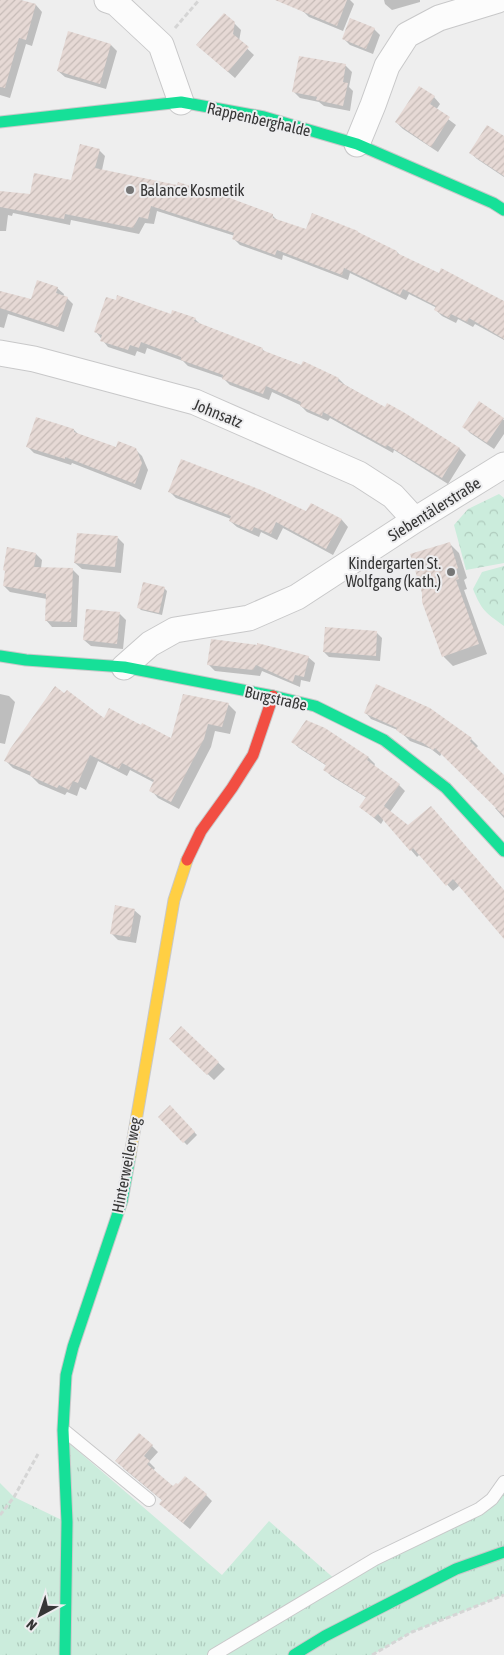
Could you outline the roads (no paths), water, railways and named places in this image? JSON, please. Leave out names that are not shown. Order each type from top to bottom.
[{"type":"street","points":[[107,0],[116,3],[161,45],[181,102]]},
{"type":"street","points":[[357,144],[387,66],[407,35],[438,18],[498,0]]},
{"type":"street","name":"Rappenberghalde","points":[[0,122],[181,102],[264,117],[357,144],[493,203],[504,210]]},
{"type":"street","name":"Johnsatz","points":[[0,353],[34,359],[195,402],[359,474],[393,496],[415,520]]},
{"type":"street","name":"Siebentälerstraße","points":[[124,667],[150,644],[175,630],[249,618],[297,597],[504,465]]},
{"type":"street","name":"Burgstraße","points":[[0,656],[26,660],[124,667],[315,706],[384,740],[446,788],[504,851]]},
{"type":"street","name":"Hinterweilerweg","points":[[65,1655],[67,1522],[63,1430],[66,1375],[73,1347],[122,1202],[174,900],[187,859],[201,831],[253,755],[273,696]]},
{"type":"street","points":[[294,1655],[325,1636],[456,1569],[504,1552]]},
{"type":"lane","points":[[63,1430],[149,1500]]},
{"type":"lane","points":[[214,1655],[375,1558],[480,1509],[492,1499],[504,1482]]},
{"type":"place","name":"Balance Kosmetik","points":[[130,190]]},
{"type":"place","name":"Kindergarten St. Wolfgang (kath.)","points":[[451,572]]}]
